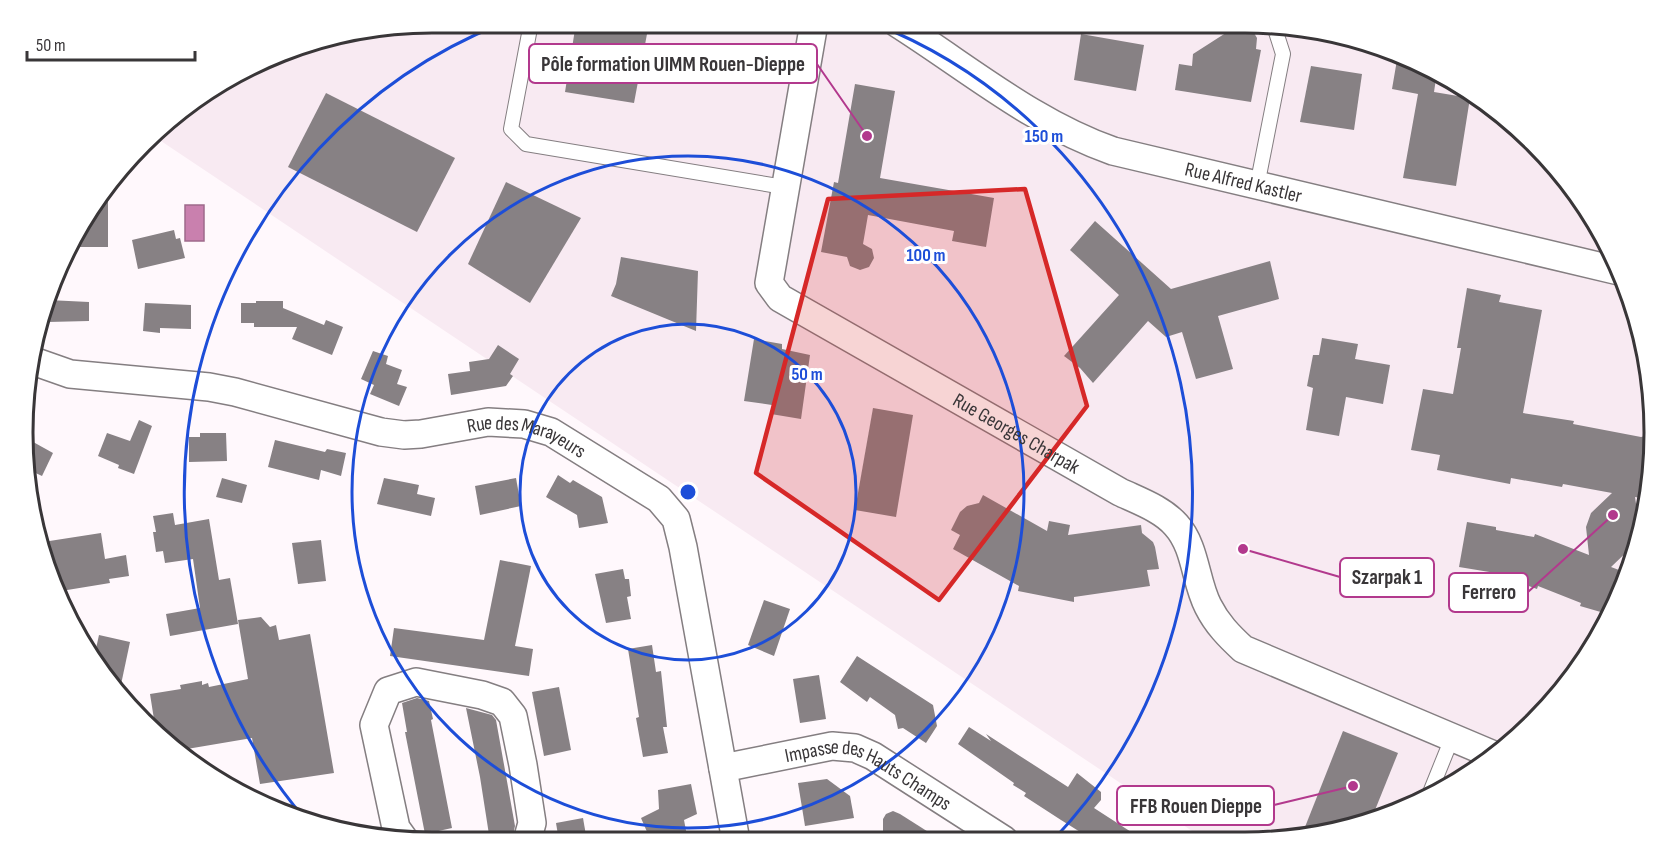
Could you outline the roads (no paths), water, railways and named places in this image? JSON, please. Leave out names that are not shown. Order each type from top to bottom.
[{"type":"street","name":"Rue Georges Charpak","points":[[812,33],[769,283],[780,298],[1120,492],[1163,513],[1177,525],[1188,547],[1207,605],[1222,629],[1243,649],[1485,751]]},
{"type":"street","name":"Rue Alfred Kastler","points":[[912,33],[1041,119],[1083,141],[1124,154],[1609,269]]},
{"type":"street","name":"Rue des Marayeurs","points":[[39,363],[70,374],[209,387],[235,392],[381,432],[404,435],[488,422],[524,424],[551,432],[659,499],[676,519],[734,832]]},
{"type":"street","points":[[398,830],[374,725],[388,691],[416,682],[482,694],[502,702],[513,716],[531,823],[529,832]]},
{"type":"street","name":"Impasse des Hauts Champs","points":[[723,768],[832,746],[855,748],[873,756],[992,832]]},
{"type":"lane","points":[[529,33],[512,129],[526,144],[784,187]]},
{"type":"lane","points":[[1257,186],[1283,54],[1277,34]]},
{"type":"lane","points":[[1433,784],[1452,738]]},
{"type":"place","name":"Pôle formation UIMM Rouen-Dieppe","points":[[867,136]]},
{"type":"place","name":"Ferrero","points":[[1613,515]]},
{"type":"place","name":"Szarpak 1","points":[[1243,549]]},
{"type":"place","name":"FFB Rouen Dieppe","points":[[1353,786]]}]
